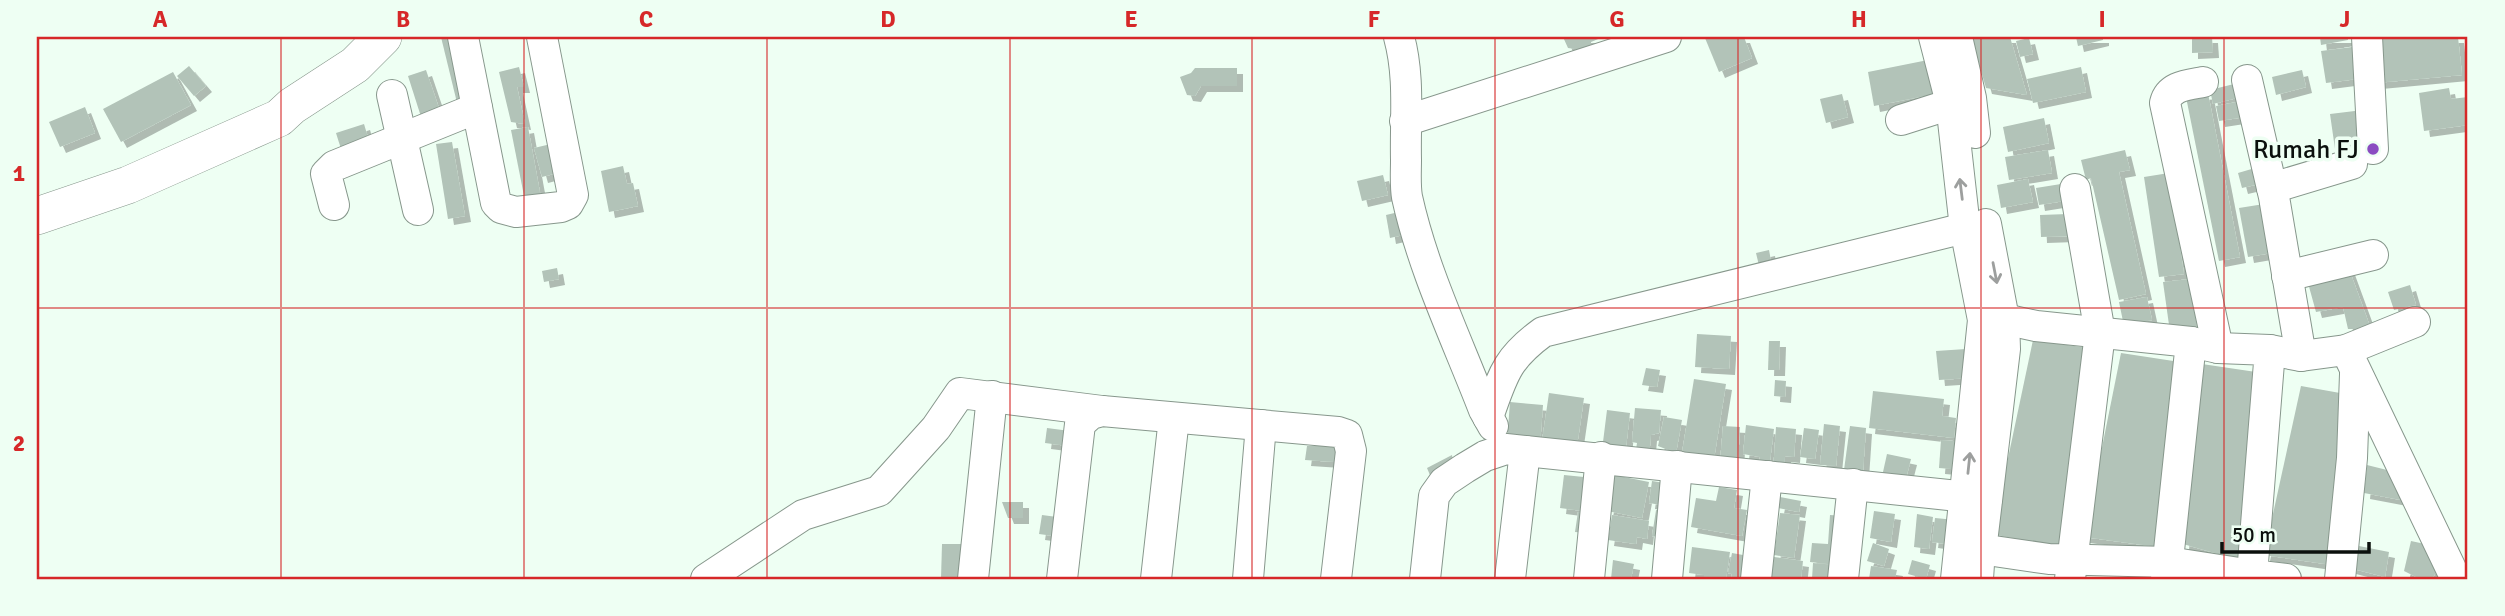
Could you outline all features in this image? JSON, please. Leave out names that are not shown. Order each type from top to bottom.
[{"type":"main road","points":[[37,216],[128,185],[279,118],[292,106],[355,65],[383,37]]},
{"type":"street","points":[[463,37],[496,203],[501,208],[516,212],[561,207],[568,204],[573,195],[542,37]]},
{"type":"street","points":[[1399,37],[1408,98],[1405,121],[1407,194],[1424,254],[1488,416],[1516,450],[1510,579]]},
{"type":"street","points":[[1405,121],[1665,37]]},
{"type":"street","points":[[1934,37],[1961,100],[1985,222],[1993,319]]},
{"type":"street","points":[[1956,579],[1977,497],[2005,349],[1965,228],[1957,37]]},
{"type":"street","points":[[2272,188],[2362,157],[2367,37]]},
{"type":"street","points":[[2247,80],[2272,188],[2301,356]]},
{"type":"street","points":[[2167,570],[2205,345],[2165,103],[2166,96],[2177,87],[2203,82]]},
{"type":"street","points":[[392,95],[418,210]]},
{"type":"street","points":[[1902,120],[1961,100]]},
{"type":"street","points":[[334,205],[326,174],[334,166],[477,108]]},
{"type":"street","points":[[2071,570],[2100,333],[2075,189]]},
{"type":"street","points":[[1488,416],[1504,372],[1521,348],[1543,331],[1965,228]]},
{"type":"street","points":[[2287,276],[2373,255]]},
{"type":"street","points":[[1993,319],[2350,360],[2415,322]]},
{"type":"street","points":[[2252,577],[2270,350]]},
{"type":"street","points":[[2340,579],[2352,458],[2350,360]]},
{"type":"street","points":[[2350,360],[2456,579]]},
{"type":"street","points":[[706,579],[803,515],[879,491],[936,428],[960,393],[1102,411],[1347,435],[1351,451],[1336,579]]},
{"type":"street","points":[[973,579],[992,396]]},
{"type":"street","points":[[1062,579],[1080,424],[1091,414],[1102,411]]},
{"type":"street","points":[[1156,579],[1174,418]]},
{"type":"street","points":[[1248,579],[1261,425]]},
{"type":"street","points":[[1425,579],[1434,496],[1444,482],[1486,456],[1516,450],[1977,497]]},
{"type":"street","points":[[1589,579],[1601,457]]},
{"type":"street","points":[[1667,579],[1677,466]]},
{"type":"street","points":[[1756,579],[1767,475]]},
{"type":"street","points":[[1843,579],[1853,484]]},
{"type":"street","points":[[1977,497],[1980,549],[1978,579]]},
{"type":"street","points":[[1980,549],[2049,559],[2071,570],[2167,570],[2286,579]]},
{"type":"building","points":[[441,37],[456,37],[473,107],[459,111]]},
{"type":"building","points":[[1563,37],[1603,37],[1591,42],[1591,49],[1577,55],[1575,49],[1568,48]]},
{"type":"building","points":[[1744,37],[1752,58],[1719,72],[1705,38]]},
{"type":"building","points":[[1971,37],[2010,37],[2027,95],[1986,88]]},
{"type":"building","points":[[2076,37],[2103,37],[2103,40],[2078,46]]},
{"type":"building","points":[[2192,37],[2212,37],[2213,52],[2192,53]]},
{"type":"building","points":[[2320,37],[2348,37],[2348,40],[2321,45]]},
{"type":"building","points":[[2371,37],[2458,37],[2462,75],[2376,83]]},
{"type":"building","points":[[2029,38],[2033,54],[2020,57],[2016,41]]},
{"type":"building","points":[[2352,47],[2357,79],[2326,83],[2321,51]]},
{"type":"building","points":[[1938,58],[1945,92],[1874,106],[1868,72]]},
{"type":"building","points":[[189,66],[206,86],[194,96],[177,76]]},
{"type":"building","points":[[519,67],[524,87],[517,87],[525,124],[511,122],[499,72]]},
{"type":"building","points":[[2081,67],[2086,92],[2033,103],[2027,79]]},
{"type":"building","points":[[1195,68],[1237,68],[1237,86],[1201,86],[1195,96],[1187,95],[1180,77],[1191,73]]},
{"type":"building","points":[[426,70],[442,117],[423,123],[408,76]]},
{"type":"building","points":[[2302,70],[2306,87],[2276,95],[2272,77]]},
{"type":"building","points":[[173,72],[191,105],[121,142],[103,109]]},
{"type":"building","points":[[2238,83],[2241,97],[2213,104],[2210,90]]},
{"type":"building","points":[[2449,88],[2451,99],[2468,97],[2468,125],[2424,131],[2419,93]]},
{"type":"building","points":[[2208,93],[2240,257],[2219,261],[2186,97]]},
{"type":"building","points":[[1842,94],[1848,117],[1826,123],[1820,99]]},
{"type":"building","points":[[2242,101],[2245,117],[2219,121],[2216,106]]},
{"type":"building","points":[[85,107],[95,133],[60,147],[49,122]]},
{"type":"building","points":[[2363,110],[2369,151],[2336,156],[2330,114]]},
{"type":"building","points":[[2044,118],[2049,143],[2008,152],[2003,127]]},
{"type":"building","points":[[364,124],[370,144],[342,152],[336,133]]},
{"type":"building","points":[[528,127],[541,198],[525,201],[511,130]]},
{"type":"building","points":[[452,142],[465,216],[448,219],[436,144]]},
{"type":"building","points":[[551,144],[565,171],[542,177],[534,148]]},
{"type":"building","points":[[2048,150],[2052,173],[2009,180],[2005,157]]},
{"type":"building","points":[[2125,150],[2130,170],[2119,172],[2146,294],[2119,300],[2091,178],[2086,180],[2081,160]]},
{"type":"building","points":[[623,166],[627,184],[633,183],[638,206],[609,212],[601,171]]},
{"type":"building","points":[[2255,168],[2259,184],[2242,188],[2238,173]]},
{"type":"building","points":[[2169,173],[2184,274],[2159,277],[2144,177]]},
{"type":"building","points":[[1383,175],[1388,195],[1362,201],[1357,181]]},
{"type":"building","points":[[2028,179],[2033,202],[2001,208],[1997,185]]},
{"type":"building","points":[[2061,184],[2064,201],[2039,205],[2036,188]]},
{"type":"building","points":[[2264,204],[2277,252],[2248,257],[2239,208]]},
{"type":"building","points":[[1403,211],[1407,234],[1390,238],[1386,215]]},
{"type":"building","points":[[2068,214],[2070,236],[2041,237],[2040,215]]},
{"type":"building","points":[[1769,250],[1773,271],[1761,274],[1756,253]]},
{"type":"building","points":[[557,268],[559,279],[544,282],[542,271]]},
{"type":"building","points":[[2349,269],[2371,329],[2348,329],[2343,307],[2316,312],[2308,283]]},
{"type":"building","points":[[2190,279],[2197,328],[2170,332],[2163,282]]},
{"type":"building","points":[[2410,285],[2416,305],[2394,310],[2388,292]]},
{"type":"building","points":[[2147,297],[2152,320],[2124,326],[2119,302]]},
{"type":"building","points":[[1697,334],[1731,336],[1729,369],[1695,367]]},
{"type":"building","points":[[2033,340],[2088,348],[2065,548],[1992,534]]},
{"type":"building","points":[[1769,341],[1780,341],[1779,370],[1768,370]]},
{"type":"building","points":[[1966,349],[1969,378],[1939,380],[1936,351]]},
{"type":"building","points":[[2121,353],[2180,362],[2158,547],[2084,537]]},
{"type":"building","points":[[2202,364],[2256,372],[2243,561],[2183,544]]},
{"type":"building","points":[[1646,368],[1660,370],[1657,387],[1642,385]]},
{"type":"building","points":[[1694,379],[1726,384],[1713,465],[1681,459]]},
{"type":"building","points":[[1775,380],[1786,381],[1785,397],[1774,396]]},
{"type":"building","points":[[2301,386],[2340,393],[2332,565],[2264,555]]},
{"type":"building","points":[[1873,391],[1944,399],[1942,416],[1956,418],[1954,438],[1869,428]]},
{"type":"building","points":[[1549,393],[1584,398],[1577,446],[1542,441]]},
{"type":"building","points":[[1510,402],[1543,405],[1540,445],[1507,442]]},
{"type":"building","points":[[1635,408],[1661,410],[1659,433],[1651,435],[1649,457],[1635,456],[1637,443],[1632,442]]},
{"type":"building","points":[[1607,410],[1630,413],[1625,456],[1603,442]]},
{"type":"building","points":[[1664,417],[1682,420],[1676,453],[1658,446]]},
{"type":"building","points":[[1824,424],[1840,426],[1836,466],[1820,465]]},
{"type":"building","points":[[1746,425],[1774,429],[1769,469],[1759,467],[1760,457],[1743,454]]},
{"type":"building","points":[[1723,426],[1740,427],[1738,463],[1720,462]]},
{"type":"building","points":[[1850,426],[1866,428],[1863,472],[1844,470]]},
{"type":"building","points":[[1776,427],[1796,429],[1794,457],[1785,456],[1784,473],[1773,472]]},
{"type":"building","points":[[1047,428],[1070,431],[1068,446],[1045,443]]},
{"type":"building","points":[[1804,428],[1819,430],[1815,459],[1800,457]]},
{"type":"building","points":[[1941,440],[1965,442],[1963,470],[1939,468]]},
{"type":"building","points":[[1307,446],[1336,446],[1335,462],[1305,460]]},
{"type":"building","points":[[1887,454],[1911,459],[1904,486],[1881,481]]},
{"type":"building","points":[[1452,455],[1454,468],[1432,480],[1427,468]]},
{"type":"building","points":[[2367,465],[2399,473],[2401,500],[2364,493]]},
{"type":"building","points":[[1564,475],[1594,478],[1590,512],[1560,508]]},
{"type":"building","points":[[1614,475],[1649,482],[1642,518],[1607,511]]},
{"type":"building","points":[[1652,481],[1671,484],[1667,506],[1649,503]]},
{"type":"building","points":[[1719,487],[1737,490],[1734,508],[1747,510],[1742,536],[1691,527],[1696,498],[1716,501]]},
{"type":"building","points":[[1780,497],[1801,501],[1799,512],[1778,508]]},
{"type":"building","points":[[1002,502],[1023,502],[1023,518],[1008,518]]},
{"type":"building","points":[[1656,510],[1671,513],[1667,538],[1652,536]]},
{"type":"building","points":[[1874,511],[1895,514],[1891,542],[1870,538]]},
{"type":"building","points":[[1578,512],[1589,514],[1586,533],[1575,532]]},
{"type":"building","points":[[1780,513],[1800,515],[1794,558],[1774,555]]},
{"type":"building","points":[[1917,514],[1933,517],[1929,549],[1914,547]]},
{"type":"building","points":[[1042,515],[1057,517],[1054,536],[1039,534]]},
{"type":"building","points":[[1612,515],[1649,521],[1647,539],[1637,537],[1636,544],[1608,540]]},
{"type":"building","points":[[1830,515],[1845,516],[1839,579],[1812,579],[1813,563],[1836,565],[1810,562],[1812,543],[1828,544]]},
{"type":"building","points":[[1935,518],[1956,520],[1953,545],[1932,542]]},
{"type":"building","points":[[2411,541],[2434,546],[2438,569],[2432,579],[2420,579],[2404,571]]},
{"type":"building","points":[[1873,543],[1889,549],[1884,566],[1867,561]]},
{"type":"building","points":[[942,544],[963,544],[962,579],[941,579]]},
{"type":"building","points":[[2354,545],[2389,552],[2385,577],[2350,568]]},
{"type":"building","points":[[1692,547],[1730,552],[1726,579],[1704,579],[1704,575],[1689,573]]},
{"type":"building","points":[[1732,553],[1754,557],[1747,579],[1731,579],[1732,574],[1728,573]]},
{"type":"building","points":[[1774,557],[1803,561],[1801,579],[1771,579]]},
{"type":"building","points":[[1613,560],[1634,564],[1631,579],[1611,579]]},
{"type":"building","points":[[1912,560],[1930,565],[1926,579],[1908,574]]},
{"type":"building","points":[[1871,566],[1897,570],[1895,579],[1869,579]]},
{"type":"place","name":"Rumah FJ","points":[[2373,149]]}]
